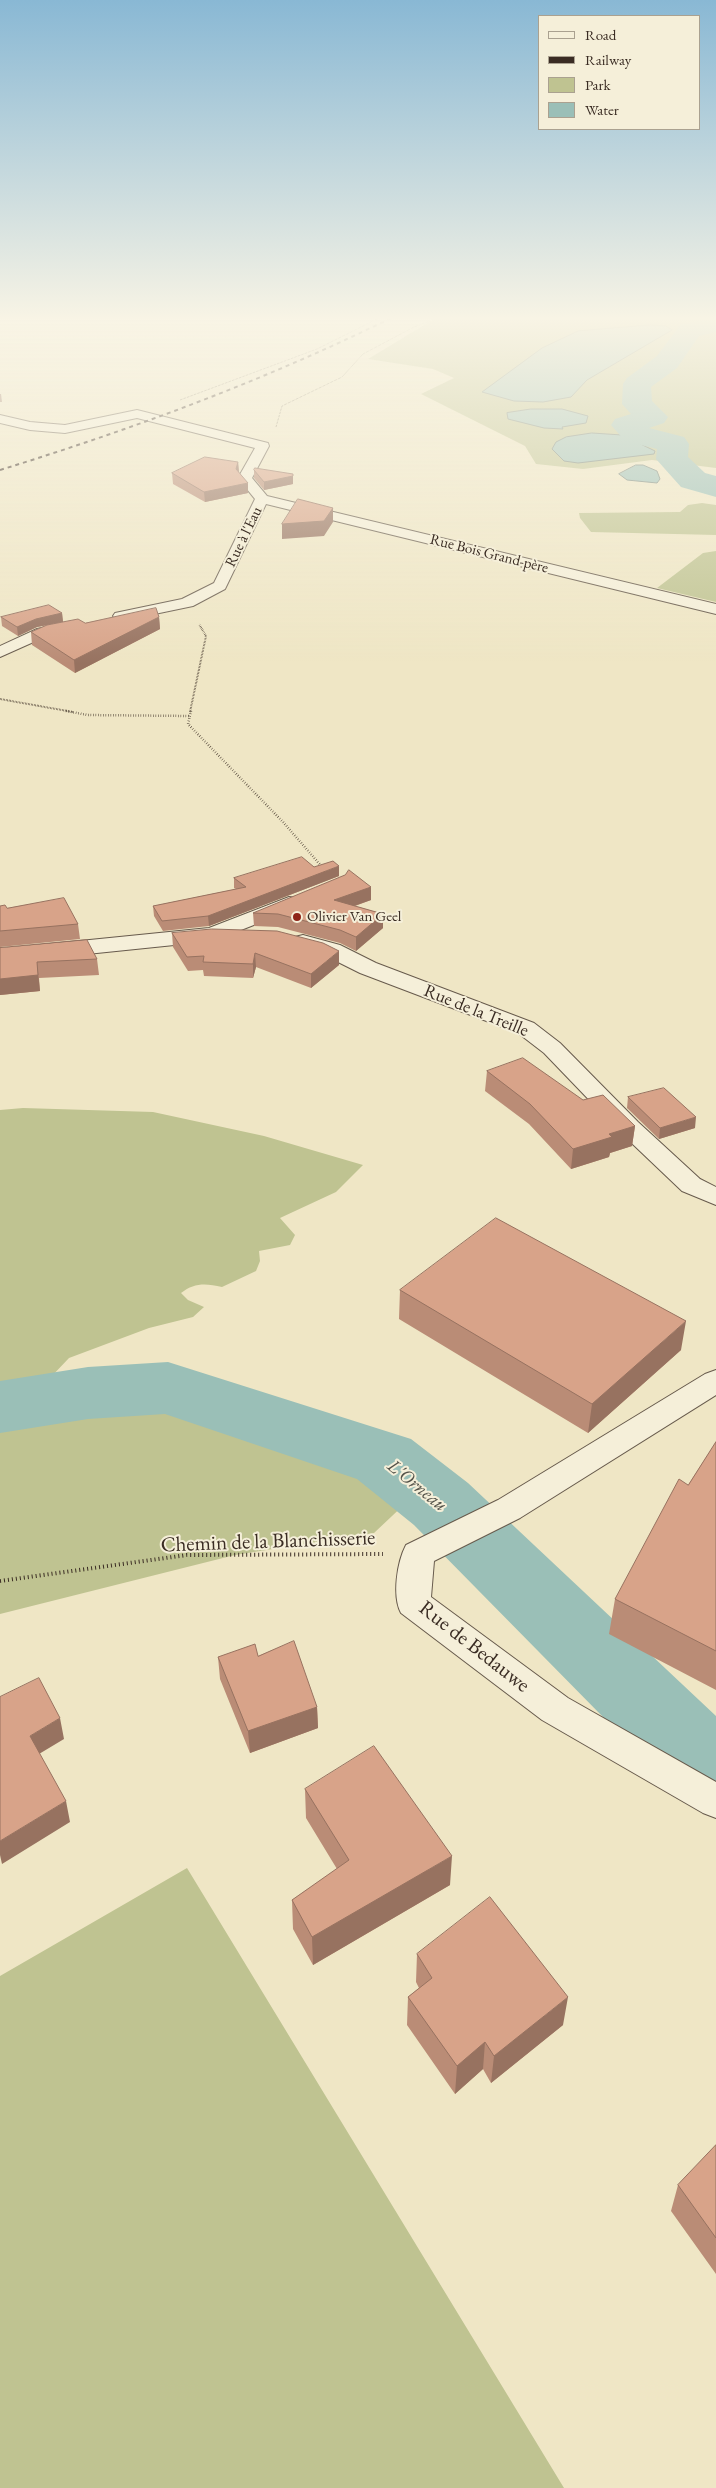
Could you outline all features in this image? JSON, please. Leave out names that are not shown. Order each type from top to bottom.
[{"type":"street","points":[[208,432],[263,446]]},
{"type":"street","name":"Rue à l'Eau","points":[[110,618],[187,602],[220,586],[262,499],[245,478],[263,446]]},
{"type":"street","name":"Rue Bois Grand-père","points":[[262,499],[716,609]]},
{"type":"street","points":[[0,652],[43,632],[82,624]]},
{"type":"street","points":[[0,956],[212,934],[337,884]]},
{"type":"street","name":"Rue de la Treille","points":[[212,934],[273,936],[332,950],[368,968],[526,1028],[552,1048],[629,1127],[691,1185],[716,1197]]},
{"type":"street","points":[[418,1554],[509,1508],[716,1381]]},
{"type":"street","name":"Rue de Bedauwe","points":[[418,1554],[413,1603],[555,1709],[716,1801]]},
{"type":"path","points":[[263,446],[272,432]]},
{"type":"path","points":[[187,602],[206,636],[188,724],[283,822],[337,884]]},
{"type":"path","points":[[0,699],[88,715],[190,716]]},
{"type":"path","name":"Chemin de la Blanchisserie","points":[[0,1581],[187,1555],[418,1554]]},
{"type":"green space","points":[[497,432],[716,432],[716,468],[652,460],[583,469],[536,464],[525,446]]},
{"type":"green space","points":[[702,503],[716,505],[716,535],[591,532],[580,518],[579,513],[680,512],[688,505]]},
{"type":"green space","points":[[716,551],[716,602],[657,588],[703,553]]},
{"type":"green space","points":[[23,1108],[153,1112],[264,1136],[363,1165],[336,1192],[280,1218],[295,1235],[290,1245],[259,1251],[260,1261],[256,1271],[222,1287],[200,1285],[190,1287],[181,1293],[188,1300],[204,1307],[193,1317],[149,1328],[69,1358],[50,1378],[0,1383],[0,1110]]},
{"type":"green space","points":[[110,1402],[159,1403],[357,1466],[409,1500],[374,1533],[235,1555],[0,1614],[0,1420]]},
{"type":"green space","points":[[187,1868],[564,2488],[0,2488],[0,1976]]},
{"type":"water","points":[[592,433],[622,435],[655,451],[654,454],[578,463],[564,461],[552,449],[556,442],[566,437]]},
{"type":"water","points":[[636,465],[643,465],[657,471],[660,479],[657,483],[627,480],[619,474]]},
{"type":"building","points":[[205,457],[238,462],[236,469],[248,483],[204,492],[172,473]]},
{"type":"building","points":[[255,468],[293,474],[293,476],[264,482],[254,470]]},
{"type":"building","points":[[298,499],[333,508],[324,521],[282,524]]},
{"type":"building","points":[[49,605],[62,613],[36,619],[17,627],[1,617]]},
{"type":"building","points":[[156,608],[159,617],[74,660],[31,632],[47,625],[78,619],[85,623]]},
{"type":"building","points":[[302,857],[314,867],[333,861],[339,866],[208,916],[162,921],[153,906],[246,887],[234,878]]},
{"type":"building","points":[[349,870],[371,887],[334,900],[383,914],[356,937],[340,930],[278,914],[253,913],[345,875]]},
{"type":"building","points":[[64,898],[78,924],[0,931],[0,906],[5,905],[7,908]]},
{"type":"building","points":[[212,929],[277,931],[323,943],[339,951],[311,974],[255,953],[253,964],[203,962],[204,956],[187,957],[172,933]]},
{"type":"building","points":[[87,940],[97,959],[37,962],[38,975],[0,979],[0,948]]},
{"type":"building","points":[[523,1058],[583,1100],[603,1095],[635,1126],[609,1134],[612,1137],[573,1149],[530,1104],[487,1071]]},
{"type":"building","points":[[664,1088],[696,1117],[660,1128],[628,1097]]},
{"type":"building","points":[[496,1218],[686,1321],[592,1404],[400,1290]]},
{"type":"building","points":[[716,1442],[716,1651],[615,1599],[679,1479],[688,1485]]},
{"type":"building","points":[[294,1641],[317,1707],[248,1731],[218,1657],[255,1644],[258,1656]]},
{"type":"building","points":[[39,1678],[60,1718],[30,1736],[66,1801],[0,1841],[0,1697]]},
{"type":"building","points":[[374,1746],[452,1856],[312,1937],[292,1900],[349,1860],[305,1789]]},
{"type":"building","points":[[490,1897],[568,1997],[494,2056],[485,2042],[457,2066],[408,1997],[432,1978],[417,1954]]},
{"type":"building","points":[[716,2145],[716,2238],[678,2185]]},
{"type":"waterway","name":"L'Orneau","points":[[634,432],[673,444],[672,459],[693,480],[716,487]]},
{"type":"waterway","name":"L'Orneau","points":[[0,1407],[88,1393],[168,1388],[384,1459],[441,1504],[696,1753],[716,1763]]},
{"type":"railway","points":[[0,470],[115,432]]},
{"type":"place","name":"Olivier Van Geel","points":[[297,917]]}]
